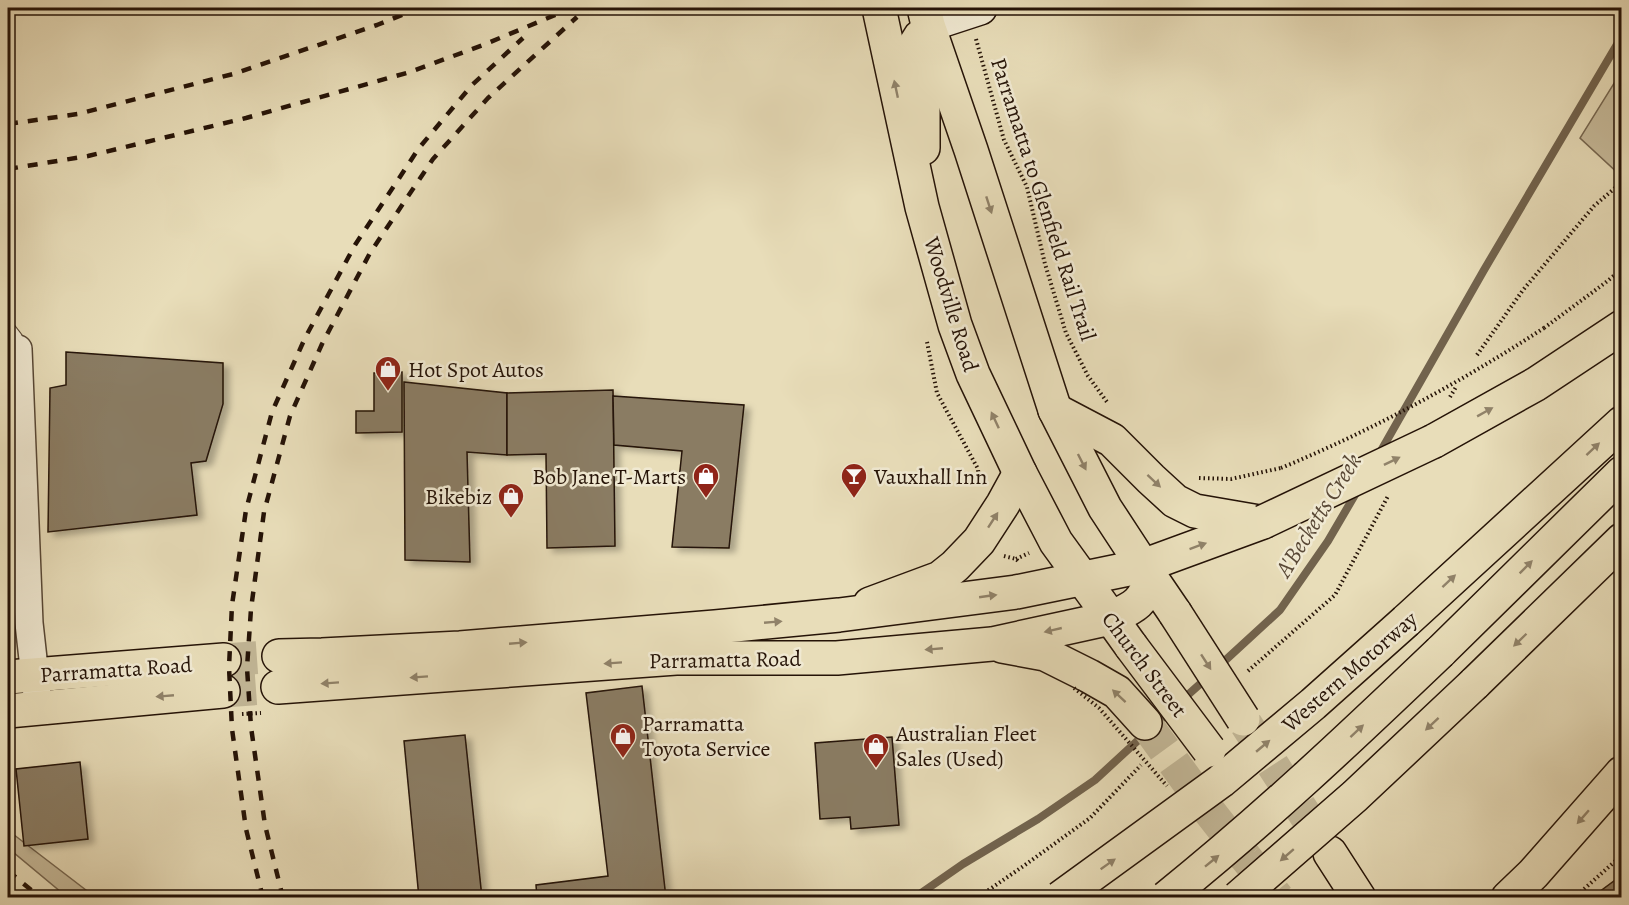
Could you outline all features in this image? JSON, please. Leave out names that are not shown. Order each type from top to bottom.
[{"type":"main road","name":"Woodville Road","points":[[879,8],[922,207],[955,325],[973,374],[1020,473],[1056,542],[1081,579]]},
{"type":"main road","points":[[922,207],[923,85],[915,45],[926,16]]},
{"type":"main road","points":[[926,16],[1055,410],[1105,508],[1243,719]]},
{"type":"main road","points":[[1147,572],[1263,522],[1434,441],[1536,384],[1622,327]]},
{"type":"main road","points":[[1055,410],[1112,440],[1175,501],[1194,511],[1263,522]]},
{"type":"main road","name":"Western Motorway","points":[[1060,897],[1221,781],[1313,704],[1622,423]]},
{"type":"main road","points":[[839,615],[940,578],[956,566],[979,541],[1004,504],[1020,473]]},
{"type":"main road","name":"Western Motorway","points":[[1166,897],[1222,853],[1301,783],[1440,652],[1622,473]]},
{"type":"main road","points":[[1238,897],[1355,796],[1622,540]]},
{"type":"main road","name":"Parramatta Road","points":[[1147,572],[1146,594],[1132,608],[1111,618],[992,644],[837,658],[676,658],[278,672],[322,656],[460,648],[839,615],[1016,592],[1081,579],[1147,572]]},
{"type":"main road","name":"Church Street","points":[[1081,579],[1209,750]]},
{"type":"main road","points":[[992,644],[1045,654],[1081,682],[1117,692],[1145,723]]},
{"type":"main road","name":"Parramatta Road","points":[[21,676],[224,676],[23,710]]},
{"type":"main road","points":[[1508,897],[1533,874],[1622,773]]},
{"type":"main road","points":[[1330,853],[1359,897]]},
{"type":"street","points":[[926,16],[980,8]]},
{"type":"street","points":[[13,339],[28,611],[21,676],[23,710]]},
{"type":"path","name":"Parramatta to Glenfield Rail Trail","points":[[977,44],[1005,140],[1027,187],[1045,264],[1066,333],[1088,376],[1113,411]]},
{"type":"path","points":[[1477,355],[1537,273],[1594,206],[1622,182]]},
{"type":"path","points":[[1190,474],[1198,478],[1231,479],[1281,468],[1318,453],[1379,424],[1498,358],[1544,328],[1622,269]]},
{"type":"path","points":[[1448,400],[1456,387]]},
{"type":"path","points":[[1248,670],[1335,595],[1392,489]]},
{"type":"path","points":[[1081,682],[1099,708],[1167,786]]},
{"type":"path","points":[[977,897],[1090,818],[1141,765]]},
{"type":"path","points":[[1574,897],[1622,855]]},
{"type":"shaded area","points":[[1621,72],[1622,174],[1620,175],[1580,138]]},
{"type":"shaded area","points":[[9,831],[95,897],[67,897],[13,852]]},
{"type":"building","points":[[66,352],[223,363],[223,404],[206,461],[191,463],[197,515],[48,532],[50,388],[66,385]]},
{"type":"building","name":"Hot Spot Autos","points":[[402,372],[402,432],[356,433],[356,411],[374,411],[374,373]]},
{"type":"building","points":[[404,382],[507,393],[507,455],[467,452],[470,562],[405,560]]},
{"type":"building","points":[[613,390],[615,546],[547,548],[546,454],[507,455],[507,393]]},
{"type":"building","name":"Bob Jane T-Marts","points":[[613,396],[744,405],[729,548],[672,547],[682,451],[614,445]]},
{"type":"building","name":"Parramatta Toyota Service","points":[[642,686],[666,898],[537,898],[536,885],[608,876],[586,693]]},
{"type":"building","points":[[465,735],[482,898],[419,898],[404,741]]},
{"type":"building","points":[[892,737],[899,825],[851,829],[850,817],[820,819],[815,743]]},
{"type":"building","points":[[80,762],[88,839],[24,846],[16,769]]},
{"type":"building","points":[[1622,875],[1622,898],[1591,898]]},
{"type":"waterway","name":"A'Becketts Creek","points":[[1378,456],[1622,36]]},
{"type":"waterway","name":"A'Becketts Creek","points":[[1218,667],[1280,610],[1328,541],[1359,488]]},
{"type":"waterway","name":"A'Becketts Creek","points":[[1181,701],[1209,676]]},
{"type":"waterway","name":"A'Becketts Creek","points":[[914,898],[1095,780],[1171,710]]},
{"type":"tunnel","points":[[224,660],[279,656]]},
{"type":"tunnel","points":[[223,691],[278,687]]},
{"type":"tunnel","points":[[1145,723],[1246,858]]},
{"type":"tunnel","points":[[1246,724],[1330,853]]},
{"type":"tunnel","points":[[1245,854],[1278,898]]},
{"type":"railway","points":[[8,124],[78,114],[233,74],[377,25],[419,8]]},
{"type":"railway","points":[[8,169],[88,156],[246,118],[410,72],[572,8]]},
{"type":"railway","points":[[283,898],[265,825],[251,727],[247,668],[251,609],[264,512],[290,416],[322,344],[370,253],[433,159],[488,98],[577,17]]},
{"type":"railway","points":[[263,898],[246,829],[232,729],[229,667],[232,605],[246,510],[272,412],[305,338],[355,245],[419,148],[472,85],[523,38]]},
{"type":"railway","points":[[8,871],[41,898]]},
{"type":"place","name":"Hot Spot Autos","points":[[388,392]]},
{"type":"place","name":"Bob Jane T-Marts","points":[[706,499]]},
{"type":"place","name":"Vauxhall Inn","points":[[854,499]]},
{"type":"place","name":"Bikebiz","points":[[511,519]]},
{"type":"place","name":"Parramatta Toyota Service","points":[[623,759]]},
{"type":"place","name":"Australian Fleet Sales (Used)","points":[[876,769]]}]
